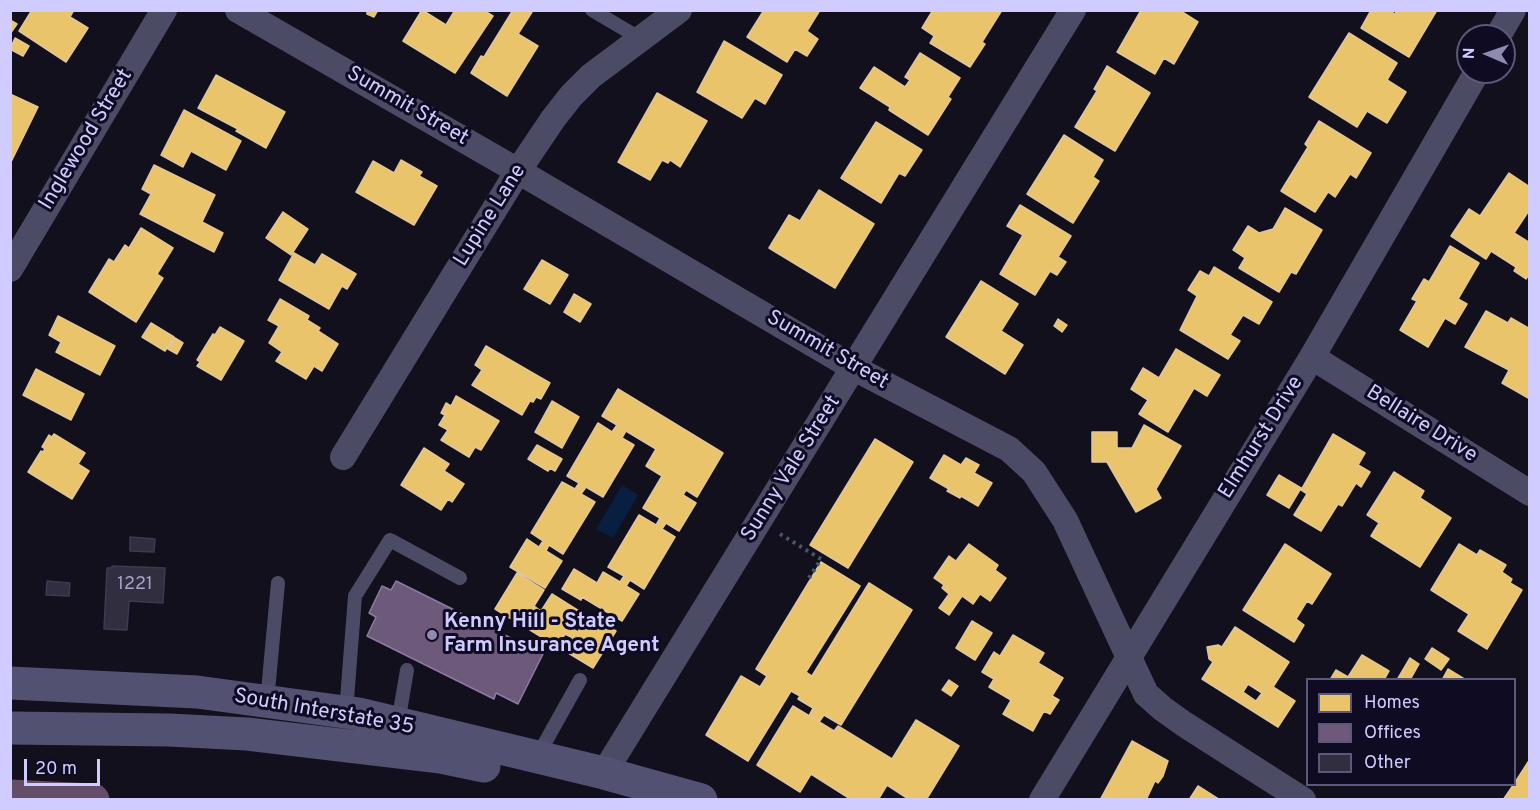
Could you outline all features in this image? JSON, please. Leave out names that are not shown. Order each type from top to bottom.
[{"type":"highway","points":[[10,796],[93,800]]},
{"type":"main road","name":"South Interstate 35","points":[[10,683],[197,692],[346,712],[604,773],[701,800]]},
{"type":"main road","points":[[10,728],[169,730],[248,734],[441,758],[595,789],[652,786]]},
{"type":"street","name":"Inglewood Street","points":[[10,269],[164,10]]},
{"type":"street","name":"Summit Street","points":[[238,10],[854,368],[1009,449],[1034,472],[1065,520],[1146,694],[1162,709],[1303,800]]},
{"type":"street","name":"Lupine Lane","points":[[343,457],[518,171],[571,96],[591,76],[680,10]]},
{"type":"street","name":"Sunny Vale Street","points":[[604,773],[1073,10]]},
{"type":"street","points":[[1505,24],[1513,10]]},
{"type":"street","name":"Elmhurst Drive","points":[[1041,800],[1312,357],[1470,84]]},
{"type":"street","name":"Bellaire Drive","points":[[1312,357],[1530,493]]},
{"type":"lane","points":[[592,10],[641,39]]},
{"type":"lane","points":[[346,712],[355,596],[390,540],[460,578]]},
{"type":"lane","points":[[267,702],[278,583]]},
{"type":"lane","points":[[398,723],[406,670]]},
{"type":"lane","points":[[537,757],[580,680]]},
{"type":"path","points":[[759,521],[821,559],[809,578]]},
{"type":"water","points":[[622,485],[638,495],[613,538],[596,529]]},
{"type":"building: Homes","points":[[32,10],[74,10],[70,17],[88,28],[66,62],[19,31]]},
{"type":"building: Homes","points":[[367,10],[378,10],[374,17],[367,14]]},
{"type":"building: Homes","points":[[422,10],[446,25],[455,10],[483,10],[493,16],[455,73],[403,41]]},
{"type":"building: Homes","points":[[513,10],[532,12],[518,34],[538,46],[507,96],[471,73],[481,56],[484,57]]},
{"type":"building: Homes","points":[[764,10],[820,10],[807,31],[818,39],[807,56],[795,49],[787,62],[747,37]]},
{"type":"building: Homes","points":[[933,10],[1002,10],[982,42],[985,44],[970,67],[930,43],[934,36],[922,28]]},
{"type":"building: Homes","points":[[1141,10],[1179,10],[1198,22],[1174,64],[1164,58],[1155,74],[1117,52]]},
{"type":"building: Homes","points":[[1371,10],[1389,10],[1395,14],[1397,10],[1437,10],[1409,57],[1361,28]]},
{"type":"building: Homes","points":[[10,20],[17,24],[10,34]]},
{"type":"building: Homes","points":[[1349,33],[1397,63],[1387,80],[1406,92],[1387,123],[1367,111],[1357,127],[1309,97]]},
{"type":"building: Homes","points":[[15,38],[29,46],[23,56],[10,49]]},
{"type":"building: Homes","points":[[724,41],[782,75],[765,104],[755,98],[742,118],[697,92]]},
{"type":"building: Homes","points":[[920,53],[960,78],[948,97],[951,99],[928,135],[860,88],[874,67],[905,87],[910,80],[905,77]]},
{"type":"building: Homes","points":[[1107,66],[1150,93],[1115,151],[1075,127],[1097,91],[1094,89]]},
{"type":"building: Homes","points":[[216,75],[285,112],[266,148],[236,131],[238,129],[198,108]]},
{"type":"building: Homes","points":[[657,93],[707,121],[680,167],[670,160],[668,163],[662,160],[650,180],[618,162]]},
{"type":"building: Homes","points":[[10,94],[38,107],[10,164]]},
{"type":"building: Homes","points":[[184,110],[241,141],[226,170],[191,151],[183,167],[161,155]]},
{"type":"building: Homes","points":[[1319,121],[1371,153],[1356,178],[1350,174],[1335,197],[1328,192],[1315,212],[1281,191],[1308,147],[1305,144]]},
{"type":"building: Homes","points":[[876,122],[922,150],[905,176],[899,173],[881,203],[841,178]]},
{"type":"building: Homes","points":[[1064,135],[1103,160],[1093,177],[1099,181],[1073,223],[1027,194]]},
{"type":"building: Homes","points":[[401,160],[422,172],[419,176],[437,186],[414,225],[356,192],[373,161],[394,173]]},
{"type":"building: Homes","points":[[154,165],[215,195],[202,222],[223,233],[214,252],[140,214],[151,194],[142,189]]},
{"type":"building: Homes","points":[[1509,173],[1530,187],[1530,209],[1514,233],[1530,243],[1530,273],[1526,279],[1514,271],[1516,267],[1491,251],[1486,259],[1451,236],[1469,209],[1480,216]]},
{"type":"building: Homes","points":[[819,190],[874,224],[835,288],[769,248],[789,215],[800,221]]},
{"type":"building: Homes","points":[[1020,205],[1071,236],[1058,257],[1066,262],[1057,275],[1050,271],[1035,295],[1000,274],[1023,235],[1007,226]]},
{"type":"building: Homes","points":[[1285,208],[1322,230],[1296,274],[1291,272],[1279,292],[1239,268],[1245,258],[1233,250],[1248,226],[1259,233],[1273,229]]},
{"type":"building: Homes","points":[[283,212],[308,229],[291,255],[266,238]]},
{"type":"building: Homes","points":[[141,228],[173,248],[157,274],[163,278],[136,322],[89,292],[109,259],[114,262],[125,245],[129,248]]},
{"type":"building: Homes","points":[[1450,246],[1479,263],[1458,299],[1467,304],[1455,324],[1445,318],[1428,347],[1400,330],[1417,301],[1412,299],[1424,279],[1429,282]]},
{"type":"building: Homes","points":[[294,253],[315,265],[322,254],[356,274],[347,289],[342,286],[329,309],[279,280]]},
{"type":"building: Homes","points":[[542,260],[568,275],[550,304],[524,289]]},
{"type":"building: Homes","points":[[1214,267],[1272,302],[1259,324],[1243,315],[1230,335],[1240,341],[1228,359],[1180,330],[1197,296],[1188,290],[1200,271],[1209,276]]},
{"type":"building: Homes","points":[[981,281],[1018,304],[1001,331],[1023,345],[1005,374],[946,337]]},
{"type":"building: Homes","points":[[574,294],[591,304],[580,322],[564,312]]},
{"type":"building: Homes","points":[[280,299],[309,316],[307,320],[320,328],[318,331],[338,344],[322,371],[314,366],[306,379],[276,361],[282,352],[269,343],[279,326],[268,320]]},
{"type":"building: Homes","points":[[1486,311],[1508,323],[1511,318],[1530,329],[1530,399],[1502,383],[1509,370],[1465,347]]},
{"type":"building: Homes","points":[[58,316],[115,346],[100,375],[56,352],[61,342],[49,335]]},
{"type":"building: Homes","points":[[1058,319],[1067,325],[1062,332],[1054,326]]},
{"type":"building: Homes","points":[[151,323],[174,337],[165,351],[142,337]]},
{"type":"building: Homes","points":[[220,327],[244,341],[221,380],[197,366],[200,362],[197,360]]},
{"type":"building: Homes","points":[[175,338],[183,343],[177,354],[168,349]]},
{"type":"building: Homes","points":[[486,346],[550,383],[541,399],[536,397],[533,402],[530,401],[522,415],[472,385],[482,370],[475,365]]},
{"type":"building: Homes","points":[[1176,349],[1220,375],[1207,396],[1194,388],[1168,432],[1139,414],[1148,400],[1131,389],[1143,368],[1159,378]]},
{"type":"building: Homes","points":[[36,369],[84,394],[71,420],[23,395]]},
{"type":"building: Homes","points":[[618,389],[723,453],[697,497],[686,490],[683,495],[696,503],[679,531],[666,523],[662,529],[675,537],[644,589],[630,580],[626,586],[639,594],[622,621],[582,597],[581,600],[562,589],[574,569],[597,583],[603,572],[620,582],[624,576],[608,567],[639,515],[656,525],[660,518],[643,508],[662,476],[646,466],[656,449],[626,431],[622,438],[634,445],[603,497],[586,487],[581,494],[595,502],[563,554],[549,545],[546,551],[562,561],[545,588],[510,567],[527,539],[539,547],[543,541],[531,533],[562,482],[575,489],[579,483],[567,476],[598,423],[612,432],[617,425],[602,416]]},
{"type":"building: Homes","points":[[456,396],[499,421],[481,450],[475,447],[469,457],[441,440],[448,430],[439,425],[445,415],[441,413],[446,403],[451,406]]},
{"type":"building: Homes","points":[[552,401],[579,417],[562,448],[535,432]]},
{"type":"building: Homes","points":[[1144,425],[1181,446],[1156,489],[1161,498],[1136,512],[1107,462],[1092,462],[1092,432],[1117,432],[1117,448],[1132,448]]},
{"type":"building: Homes","points":[[54,434],[85,453],[78,464],[89,471],[72,499],[28,472],[41,451],[45,449],[42,447],[49,435],[52,437]]},
{"type":"building: Homes","points":[[1333,434],[1365,453],[1358,465],[1370,472],[1361,487],[1356,483],[1342,506],[1338,504],[1321,531],[1294,515],[1307,494],[1301,490]]},
{"type":"building: Homes","points":[[875,439],[913,462],[848,568],[810,545]]},
{"type":"building: Homes","points":[[537,445],[562,459],[555,471],[550,468],[548,471],[528,459]]},
{"type":"building: Homes","points":[[424,448],[449,464],[444,471],[464,484],[452,502],[448,499],[441,510],[401,485]]},
{"type":"building: Homes","points":[[944,455],[961,465],[966,458],[979,465],[974,473],[992,483],[978,506],[947,491],[949,489],[930,478]]},
{"type":"building: Homes","points":[[1394,472],[1424,491],[1420,498],[1451,518],[1420,567],[1371,536],[1379,523],[1367,515]]},
{"type":"building: Homes","points":[[1279,475],[1301,488],[1289,508],[1267,495]]},
{"type":"building: Homes","points":[[969,544],[998,565],[995,570],[1006,578],[990,601],[980,594],[973,604],[962,596],[949,615],[939,608],[949,594],[942,588],[944,585],[934,578],[949,556],[956,561]]},
{"type":"building: Homes","points":[[1285,544],[1331,574],[1312,604],[1307,601],[1296,619],[1304,625],[1294,642],[1243,610]]},
{"type":"building: Homes","points":[[1459,544],[1477,555],[1480,550],[1506,565],[1502,572],[1512,579],[1510,583],[1522,590],[1487,649],[1458,631],[1469,614],[1431,590]]},
{"type":"building: Homes","points":[[821,562],[860,586],[806,672],[812,676],[869,583],[912,610],[841,725],[824,715],[819,722],[809,716],[813,708],[798,699],[800,696],[791,691],[748,761],[706,735],[741,676],[760,687],[767,676],[756,669]]},
{"type":"building: Homes","points":[[517,573],[544,590],[534,606],[541,611],[552,594],[579,611],[569,627],[578,632],[588,615],[616,631],[593,668],[565,651],[573,638],[565,634],[558,647],[530,630],[538,617],[531,612],[523,626],[495,609]]},
{"type":"building: Homes","points":[[972,621],[992,633],[975,660],[956,648]]},
{"type":"building: Homes","points":[[1235,627],[1289,662],[1273,687],[1295,701],[1278,727],[1202,679],[1213,662],[1209,659],[1207,647],[1218,645],[1222,647]],"holes":[[[1248,684],[1262,693],[1256,701],[1243,692]]]},
{"type":"building: Homes","points":[[1013,635],[1044,653],[1038,663],[1063,678],[1052,696],[1059,700],[1050,714],[1044,711],[1033,731],[1003,714],[1011,700],[989,687],[994,679],[982,672],[994,652],[1000,656]]},
{"type":"building: Homes","points":[[1432,648],[1449,659],[1441,670],[1425,659]]},
{"type":"building: Homes","points":[[1362,655],[1389,671],[1385,678],[1331,678],[1336,670],[1348,677]]},
{"type":"building: Homes","points":[[1410,658],[1419,664],[1411,678],[1398,678]]},
{"type":"building: Homes","points":[[1448,669],[1463,678],[1443,678]]},
{"type":"building: Homes","points":[[949,680],[958,686],[951,696],[942,690]]},
{"type":"building: Homes","points":[[793,706],[834,731],[838,726],[892,759],[916,720],[959,746],[926,800],[910,800],[887,785],[878,800],[852,800],[811,774],[800,792],[757,765]]},
{"type":"building: Homes","points":[[1132,741],[1168,761],[1163,776],[1158,783],[1155,781],[1146,800],[1100,800]]},
{"type":"building: Homes","points":[[1530,759],[1530,800],[1503,800],[1513,786],[1516,786],[1516,781]]},
{"type":"building: Homes","points":[[1198,786],[1220,800],[1189,800]]},
{"type":"building: Offices","points":[[396,581],[543,654],[518,704],[496,693],[494,699],[367,636],[376,617],[369,613],[382,586],[391,590]]},
{"type":"building: Other","points":[[130,537],[155,539],[154,552],[130,551]]},
{"type":"building: Other","points":[[112,566],[165,568],[163,603],[129,601],[127,630],[104,629],[107,568],[112,568]]},
{"type":"building: Other","points":[[47,581],[70,583],[69,596],[46,595]]},
{"type":"place","name":"Kenny Hill - State Farm Insurance Agent","points":[[432,635]]}]
